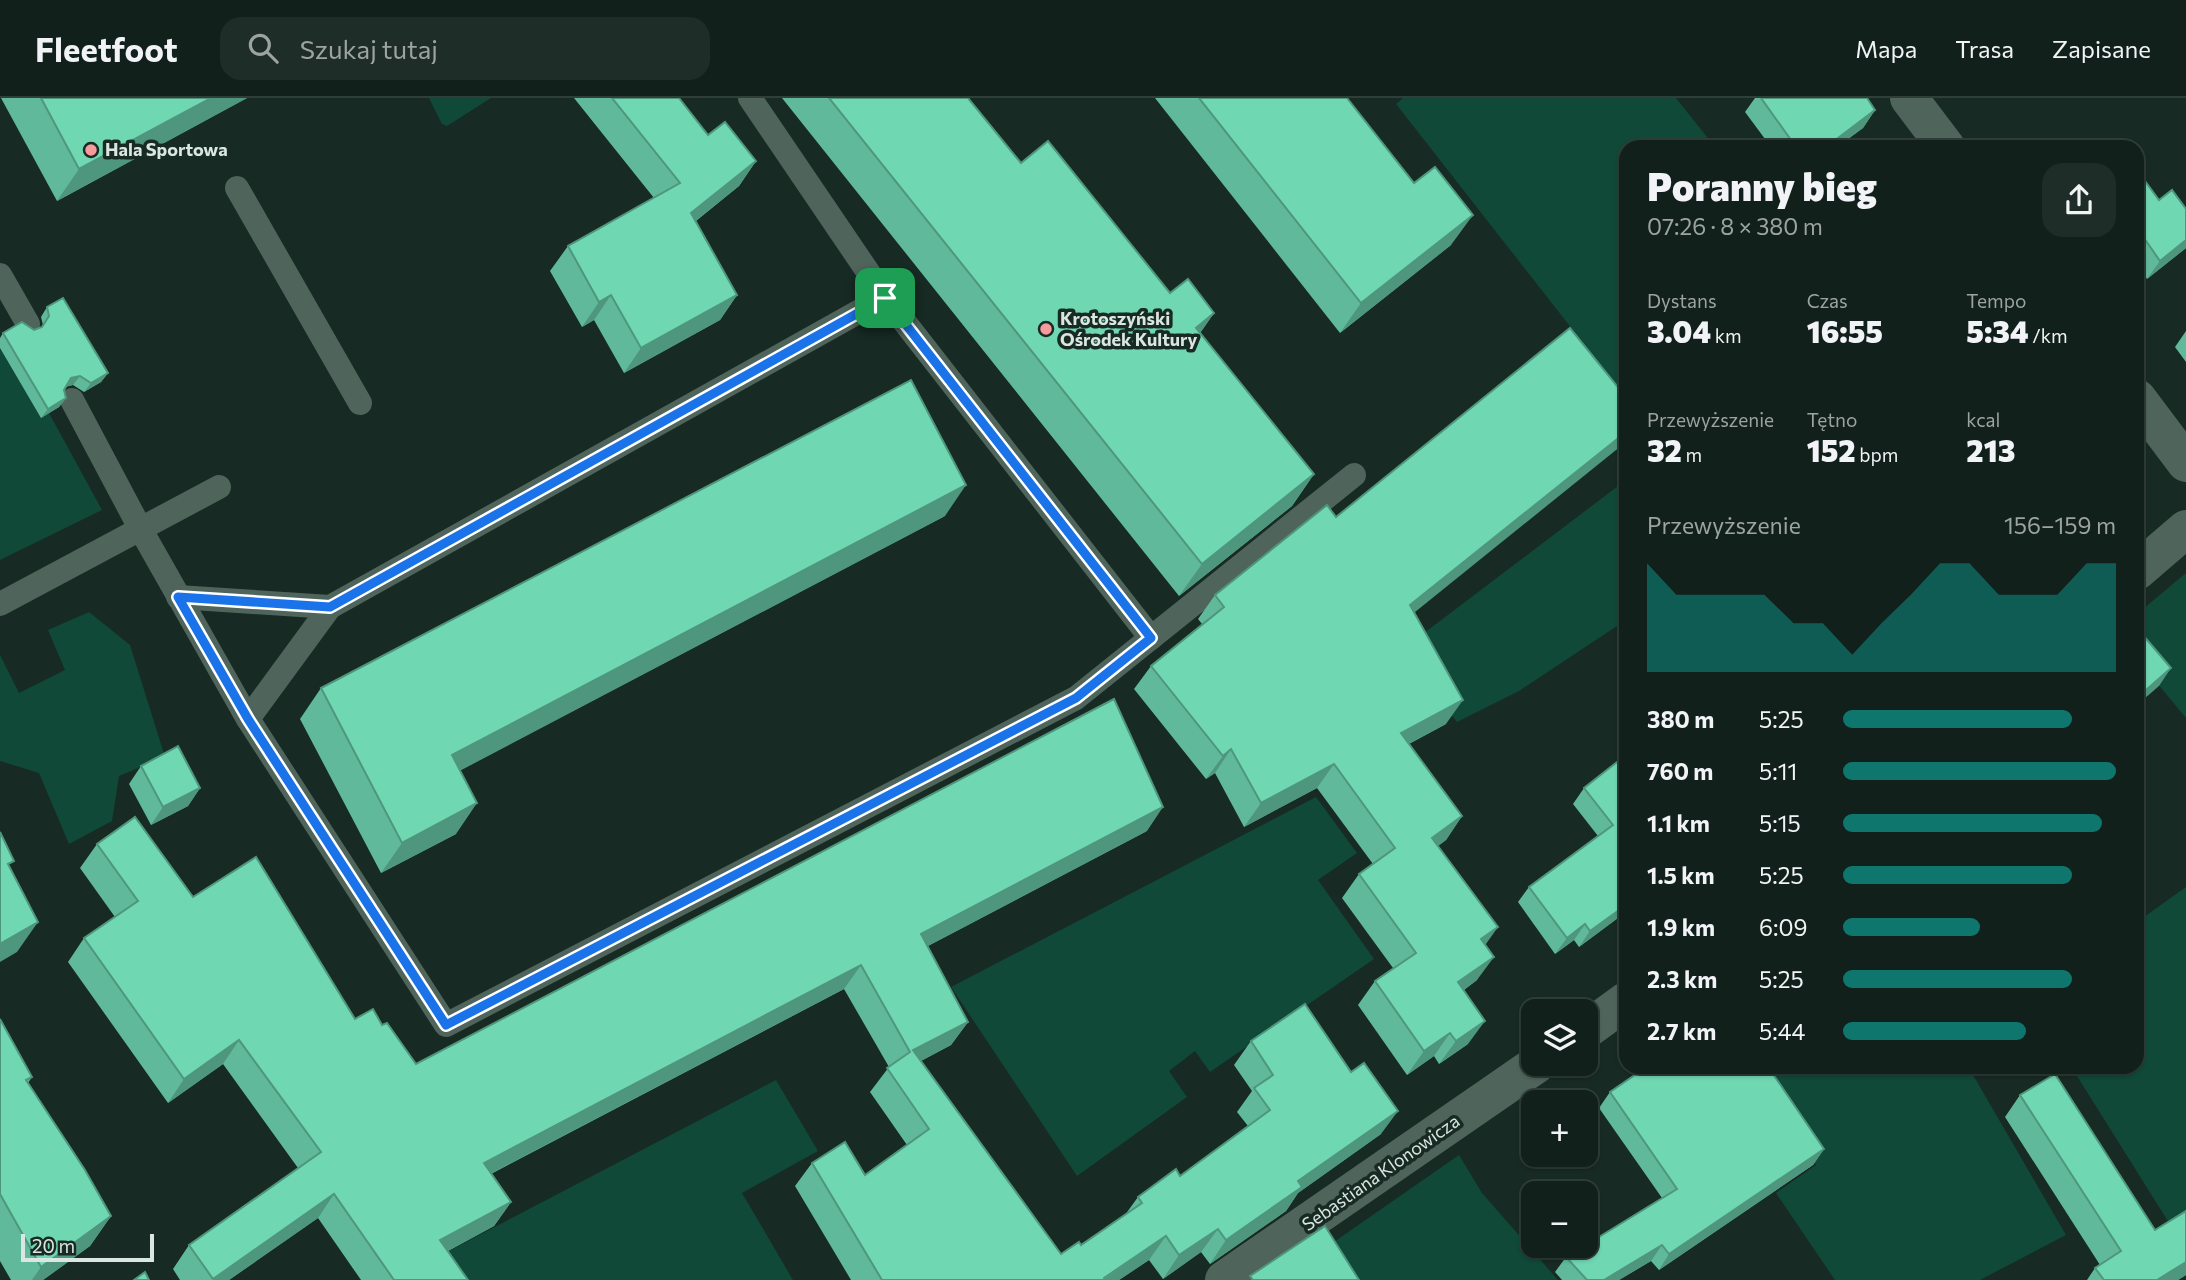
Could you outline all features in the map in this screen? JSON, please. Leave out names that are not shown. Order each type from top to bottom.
[{"type":"street","points":[[1909,98],[1942,140]]},
{"type":"street","points":[[2144,407],[2186,463]]},
{"type":"street","points":[[2144,565],[2186,529]]},
{"type":"street","points":[[1598,1021],[1619,1006]]},
{"type":"street","name":"Sebastiana Klonowicza","points":[[1224,1280],[1521,1075]]},
{"type":"lane","points":[[750,98],[885,298],[1151,638]]},
{"type":"lane","points":[[237,188],[360,403]]},
{"type":"lane","points":[[0,275],[28,324]]},
{"type":"lane","points":[[248,719],[330,607],[885,298]]},
{"type":"lane","points":[[72,400],[141,530],[248,719],[446,1025],[1076,698],[1354,475]]},
{"type":"lane","points":[[0,604],[219,487]]},
{"type":"lane","points":[[178,597],[330,607]]},
{"type":"green space","points":[[429,98],[491,98],[447,126],[442,124]]},
{"type":"green space","points":[[1403,98],[1676,98],[1709,140],[1619,140],[1619,389],[1396,104]]},
{"type":"green space","points":[[0,348],[41,417],[49,413],[102,510],[0,560]]},
{"type":"green space","points":[[1619,485],[1619,625],[1519,691],[1457,722],[1399,652]]},
{"type":"green space","points":[[2186,573],[2186,718],[2144,667],[2144,608]]},
{"type":"green space","points":[[89,612],[130,645],[165,757],[119,776],[112,821],[69,844],[39,773],[0,761],[0,655],[19,693],[65,670],[48,630]]},
{"type":"green space","points":[[1316,797],[1357,853],[1318,880],[1374,959],[1210,1072],[1195,1051],[1169,1071],[1187,1097],[1077,1176],[951,987]]},
{"type":"green space","points":[[2186,887],[2186,1217],[2171,1226],[2076,1074],[2144,1074],[2144,917]]},
{"type":"green space","points":[[1972,1074],[2066,1235],[1980,1280],[1835,1280],[1776,1193],[1816,1165],[1754,1075]]},
{"type":"green space","points":[[776,1080],[818,1151],[742,1193],[793,1280],[435,1280],[424,1264]]},
{"type":"green space","points":[[1459,1155],[1482,1193],[1521,1238],[1521,1258],[1539,1258],[1558,1280],[1334,1280],[1318,1253]]},
{"type":"building","points":[[41,98],[211,98],[79,169]]},
{"type":"building","points":[[612,98],[679,98],[708,135],[725,122],[756,161],[691,213],[737,295],[641,348],[611,295],[599,302],[568,246],[680,183]]},
{"type":"building","points":[[829,98],[968,98],[1021,163],[1048,141],[1170,293],[1188,279],[1214,313],[1196,328],[1314,474],[1202,564]]},
{"type":"building","points":[[1199,98],[1347,98],[1414,183],[1435,167],[1473,215],[1361,303]]},
{"type":"building","points":[[1761,98],[1867,98],[1875,110],[1835,140],[1791,140]]},
{"type":"building","points":[[2144,180],[2159,200],[2172,190],[2186,209],[2186,240],[2160,261],[2144,238]]},
{"type":"building","points":[[63,298],[108,373],[91,383],[80,376],[71,378],[64,390],[66,398],[48,409],[3,333],[22,322],[34,330],[42,327],[49,316],[47,307]]},
{"type":"building","points":[[1570,328],[1619,388],[1619,438],[1410,605],[1463,700],[1401,733],[1462,816],[1432,838],[1498,927],[1481,939],[1494,957],[1458,982],[1485,1021],[1456,1041],[1450,1033],[1424,1051],[1375,981],[1416,953],[1359,874],[1395,848],[1334,764],[1261,803],[1231,749],[1223,756],[1151,666],[1224,607],[1215,595],[1327,505],[1336,517]]},
{"type":"building","points":[[911,380],[966,485],[452,755],[477,803],[402,843],[321,688]]},
{"type":"building","points":[[2144,636],[2171,668],[2144,692]]},
{"type":"building","points":[[1114,699],[1163,807],[921,934],[968,1022],[913,1050],[1061,1254],[1079,1242],[1081,1245],[1142,1203],[1138,1197],[1176,1169],[1180,1176],[1270,1110],[1254,1088],[1273,1075],[1251,1041],[1305,1004],[1351,1072],[1364,1063],[1398,1111],[1298,1181],[1302,1187],[1226,1240],[1218,1229],[1179,1255],[1166,1236],[1104,1278],[1105,1280],[882,1280],[812,1163],[845,1142],[865,1175],[929,1129],[887,1068],[910,1052],[861,965],[484,1163],[511,1202],[440,1240],[468,1280],[394,1280],[334,1194],[213,1279],[189,1245],[321,1152],[239,1040],[184,1079],[84,938],[138,901],[97,844],[135,817],[193,897],[256,857],[355,1019],[373,1009],[382,1025],[387,1023],[416,1064]]},
{"type":"building","points":[[178,746],[200,788],[163,807],[141,766]]},
{"type":"building","points":[[1619,760],[1619,910],[1590,931],[1585,924],[1567,938],[1529,887],[1613,825],[1584,788]]},
{"type":"building","points":[[0,832],[14,861],[8,864],[38,922],[0,944]]},
{"type":"building","points":[[0,1019],[32,1077],[26,1080],[85,1170],[111,1216],[41,1267],[0,1194]]},
{"type":"building","points":[[1636,1074],[1773,1074],[1824,1149],[1669,1254],[1662,1245],[1604,1280],[1587,1280],[1567,1258],[1598,1258],[1598,1238],[1677,1189],[1610,1092]]},
{"type":"building","points":[[2055,1074],[2155,1230],[2186,1211],[2186,1262],[2157,1280],[2104,1280],[2095,1268],[2121,1251],[2020,1095]]},
{"type":"building","points":[[1325,1226],[1359,1280],[1253,1280],[1250,1276]]},
{"type":"building","points":[[145,1272],[149,1280],[134,1280]]},
{"type":"place","name":"Hala Sportowa","points":[[91,150]]},
{"type":"place","name":"Krotoszyński Ośrodek Kultury","points":[[1046,329]]},
{"type":"route","points":[[885,298],[1151,638],[1076,698],[446,1025],[248,719],[178,597],[330,607],[885,298]]}]
